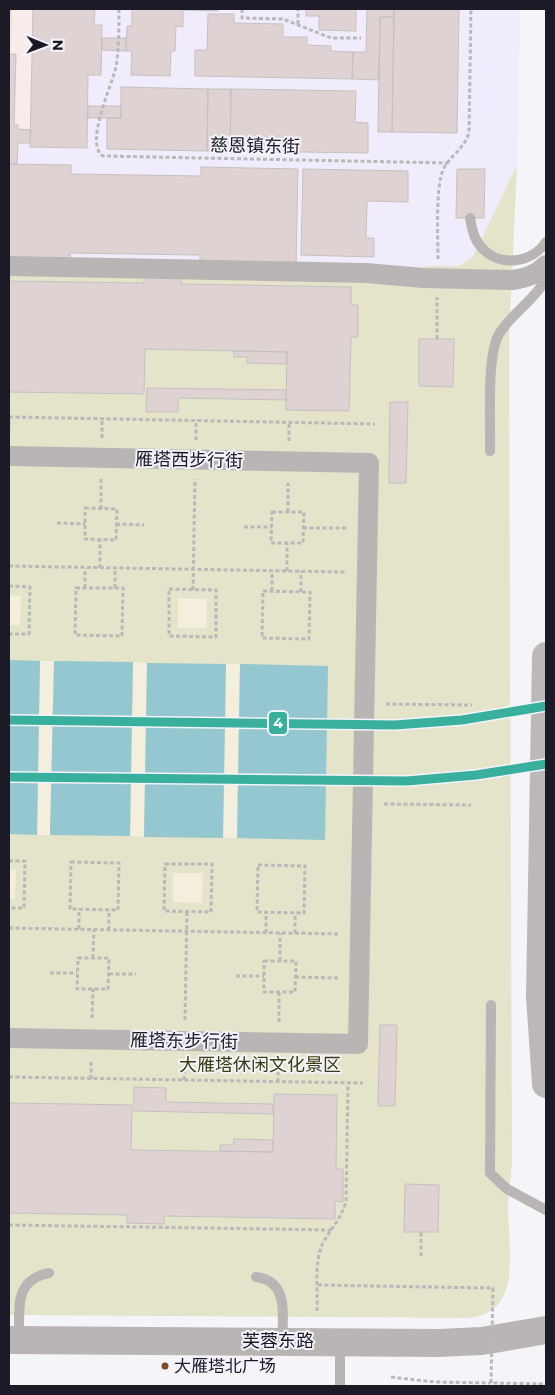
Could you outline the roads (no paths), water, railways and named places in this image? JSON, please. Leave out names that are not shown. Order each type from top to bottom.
[{"type":"main road","points":[[546,656],[540,996],[546,1084]]},
{"type":"main road","name":"芙蓉东路","points":[[14,1340],[482,1341],[546,1330]]},
{"type":"street","points":[[9,266],[366,273],[438,278],[512,280],[525,278],[539,272],[546,265]]},
{"type":"street","name":"雁塔西步行街","points":[[9,456],[368,463],[358,1044]]},
{"type":"street","name":"雁塔东步行街","points":[[9,1038],[358,1044]]},
{"type":"lane","points":[[470,218],[473,234],[482,248],[495,257],[511,261],[528,258],[541,249],[546,242]]},
{"type":"lane","points":[[490,452],[492,364],[496,342],[503,329],[530,302],[546,279]]},
{"type":"lane","points":[[491,1005],[490,1173],[507,1189],[546,1210]]},
{"type":"lane","points":[[14,1340],[22,1290],[29,1281],[38,1275],[49,1273]]},
{"type":"lane","points":[[256,1277],[271,1282],[282,1295],[282,1342]]},
{"type":"lane","points":[[340,1342],[340,1386]]},
{"type":"water","points":[[9,660],[40,661],[37,835],[9,834]]},
{"type":"water","points":[[54,661],[133,662],[130,836],[50,835]]},
{"type":"water","points":[[147,663],[226,664],[223,838],[144,837]]},
{"type":"water","points":[[240,664],[328,666],[325,840],[237,838]]},
{"type":"place","name":"大雁塔北广场","points":[[165,1366]]},
{"type":"park label","name":"大雁塔休闲文化景区","points":[[260,1065]]}]
